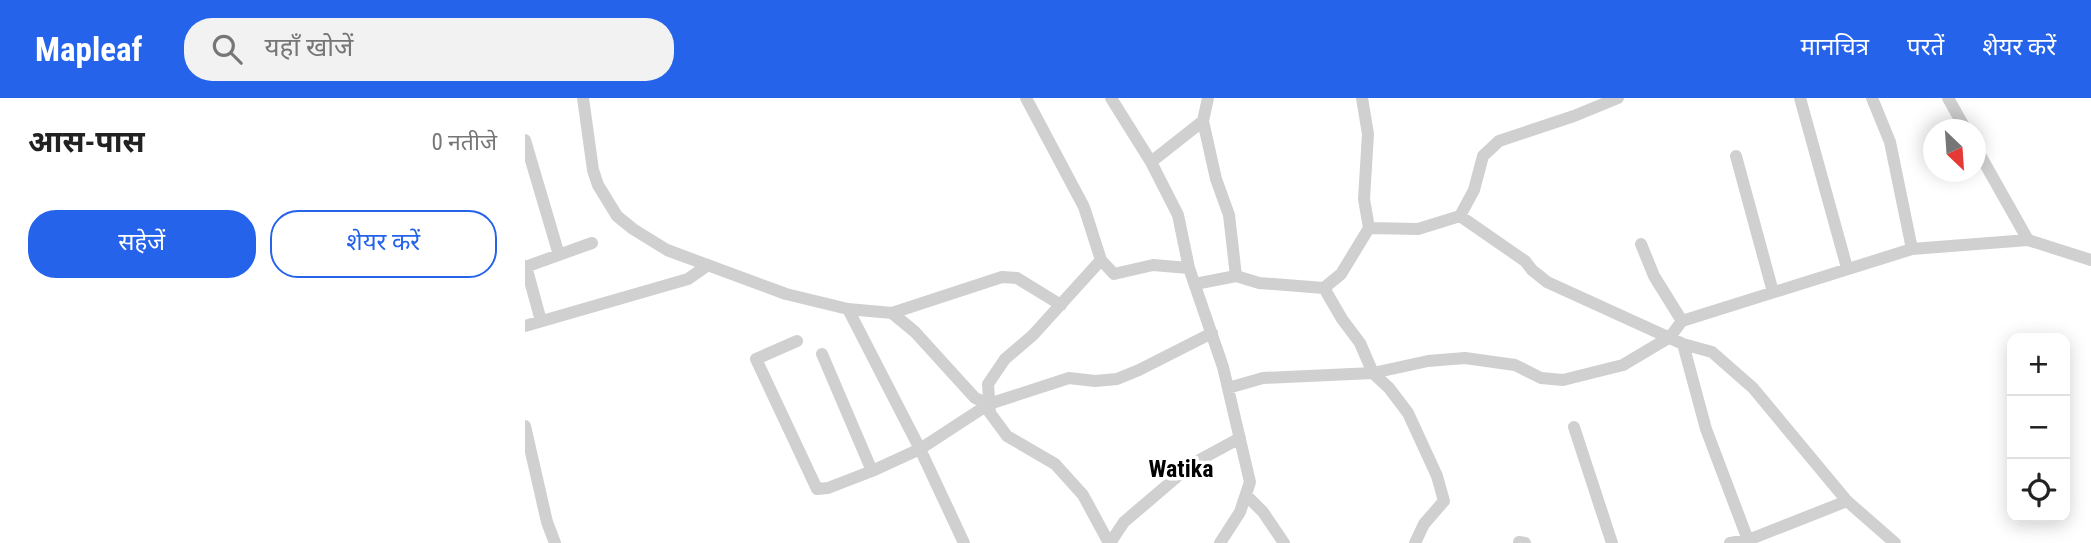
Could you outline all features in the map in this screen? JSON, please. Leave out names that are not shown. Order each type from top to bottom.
[{"type":"street","points":[[583,98],[593,170],[598,185],[617,216],[667,250],[786,294],[848,309],[892,313],[1002,277],[1017,278],[1061,304]]},
{"type":"street","points":[[1026,98],[1084,207],[1101,260],[1114,274],[1153,265],[1189,268]]},
{"type":"street","points":[[1111,98],[1151,162],[1178,215],[1189,268],[1229,388],[1250,482],[1240,512],[1220,543]]},
{"type":"street","points":[[1208,98],[1203,121],[1216,179],[1229,215],[1236,276]]},
{"type":"street","points":[[1195,284],[1236,276],[1259,283],[1324,288],[1341,274],[1369,229],[1364,199],[1368,134],[1362,98]]},
{"type":"street","points":[[1369,229],[1418,229],[1460,216],[1474,190],[1483,156],[1499,141],[1574,117],[1618,98]]},
{"type":"street","points":[[1800,98],[1847,268]]},
{"type":"street","points":[[1872,98],[1890,142],[1912,249]]},
{"type":"street","points":[[1948,98],[1960,119]]},
{"type":"street","points":[[1151,162],[1203,121]]},
{"type":"street","points":[[526,148],[559,255]]},
{"type":"street","points":[[1735,156],[1773,292]]},
{"type":"street","points":[[1986,164],[2028,240]]},
{"type":"street","points":[[1460,216],[1525,261],[1547,282],[1683,344],[1712,352],[1753,388],[1847,501],[1895,543]]},
{"type":"street","points":[[1229,388],[1263,378],[1373,373],[1428,361],[1465,358],[1515,365],[1541,378],[1563,380],[1623,365],[1670,337],[1682,321],[1912,249],[2028,240],[2091,260]]},
{"type":"street","points":[[541,321],[526,267],[592,243]]},
{"type":"street","points":[[1641,244],[1654,276],[1682,321]]},
{"type":"street","points":[[1101,260],[1033,335],[1006,359],[988,384],[990,413],[1007,436],[1055,464],[1083,495],[1110,543],[1124,522],[1192,464],[1240,438]]},
{"type":"street","points":[[525,326],[688,279],[708,265]]},
{"type":"street","points":[[1324,288],[1360,343],[1373,373],[1389,388],[1408,413],[1437,476],[1444,501],[1424,524],[1415,543]]},
{"type":"street","points":[[848,309],[920,449],[964,543]]},
{"type":"street","points":[[892,313],[915,332],[975,398],[989,404]]},
{"type":"street","points":[[797,341],[756,359],[817,489],[828,488],[872,471],[920,449],[989,404],[1069,378],[1094,382],[1117,379],[1212,333]]},
{"type":"street","points":[[1683,344],[1706,429],[1748,540]]},
{"type":"street","points":[[822,354],[872,471]]},
{"type":"street","points":[[525,426],[547,522],[555,543]]},
{"type":"street","points":[[1574,427],[1612,543]]},
{"type":"street","points":[[1246,495],[1263,512],[1285,543]]},
{"type":"street","points":[[1730,543],[1748,540],[1847,501]]},
{"type":"street","points":[[1519,542],[1525,543]]},
{"type":"district","name":"Watika","points":[[1181,469]]}]
